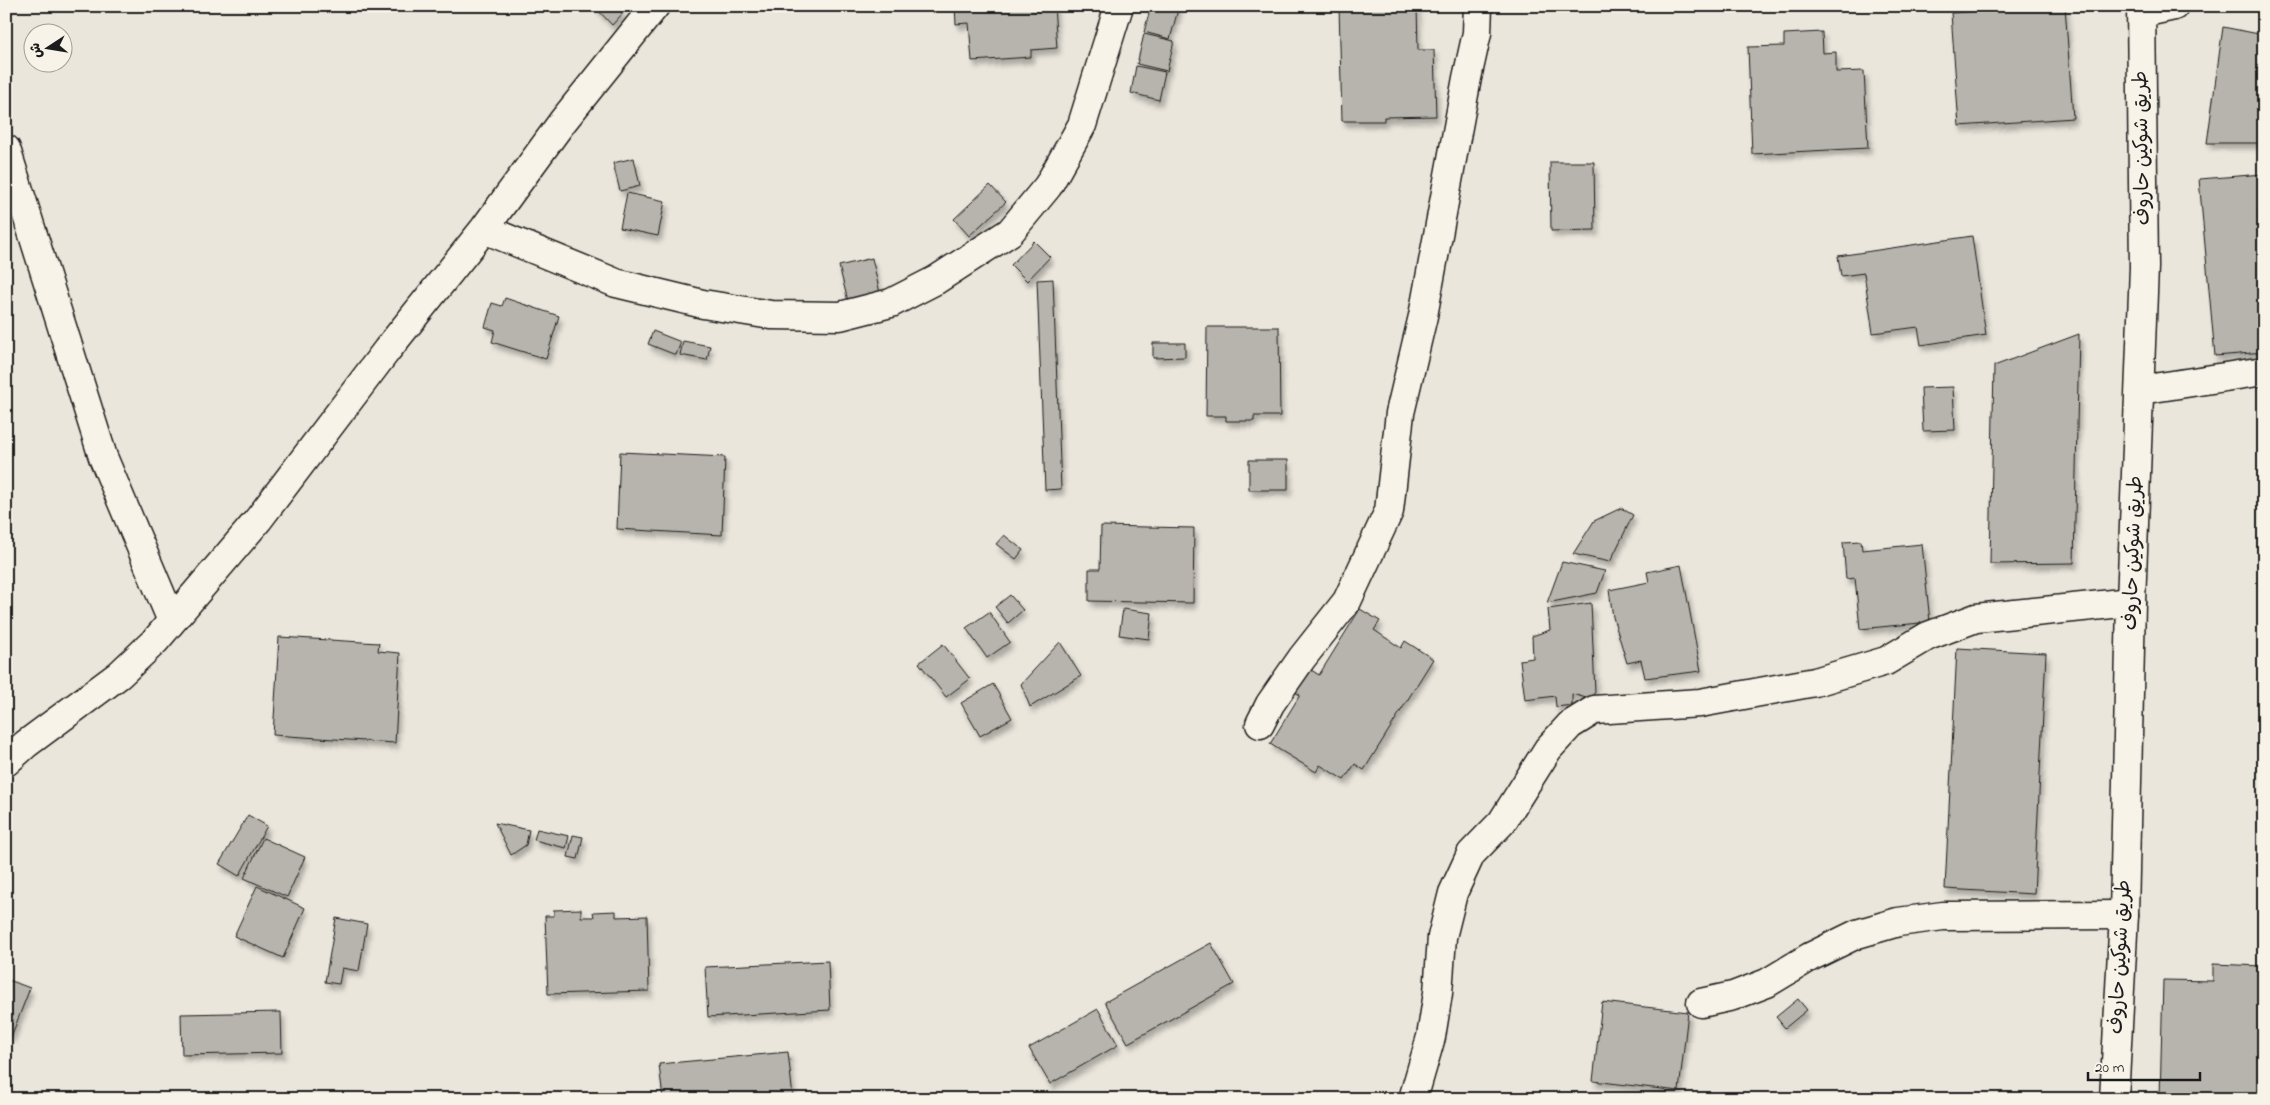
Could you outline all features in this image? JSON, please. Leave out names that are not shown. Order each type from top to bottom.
[{"type":"street","points":[[6,762],[26,744],[119,675],[156,640],[258,520],[387,350],[484,229],[563,121],[655,6]]},
{"type":"street","points":[[484,229],[616,283],[703,304],[771,315],[840,316],[891,303],[936,280],[1010,232],[1048,186],[1082,125],[1119,6]]},
{"type":"street","points":[[1260,724],[1270,704],[1302,658],[1347,601],[1389,511],[1400,413],[1423,316],[1477,33],[1478,6]]},
{"type":"street","points":[[2141,10],[2174,6]]},
{"type":"street","name":"طريق شوكين حاروف","points":[[2114,1099],[2124,915],[2131,602],[2144,267],[2141,10]]},
{"type":"street","points":[[6,149],[103,457],[172,621]]},
{"type":"street","points":[[2140,390],[2264,371]]},
{"type":"street","points":[[1412,1099],[1431,1037],[1438,994],[1442,937],[1453,893],[1471,854],[1502,822],[1548,749],[1570,725],[1594,710],[1700,703],[1815,682],[1886,661],[1928,636],[1976,618],[2131,602]]},
{"type":"street","points":[[1701,1002],[1733,996],[1767,983],[1810,957],[1857,934],[1898,922],[1943,916],[2124,915]]},
{"type":"building","points":[[594,6],[617,6],[623,13],[612,25]]},
{"type":"building","points":[[955,6],[1054,6],[1057,48],[1031,50],[1031,57],[972,61],[969,23],[956,24]]},
{"type":"building","points":[[1151,6],[1179,6],[1170,39],[1144,32]]},
{"type":"building","points":[[1339,6],[1417,6],[1418,50],[1434,50],[1436,116],[1384,117],[1384,121],[1342,121]]},
{"type":"building","points":[[2065,6],[2073,118],[1959,126],[1951,13]]},
{"type":"building","points":[[2223,27],[2264,35],[2264,143],[2207,143]]},
{"type":"building","points":[[1822,32],[1823,53],[1836,52],[1836,72],[1864,71],[1868,148],[1752,154],[1748,47],[1784,46],[1784,34]]},
{"type":"building","points":[[1144,34],[1174,41],[1167,71],[1137,64]]},
{"type":"building","points":[[1136,66],[1165,72],[1159,100],[1131,93]]},
{"type":"building","points":[[634,158],[640,186],[620,191],[613,163]]},
{"type":"building","points":[[1550,162],[1594,162],[1595,230],[1551,231]]},
{"type":"building","points":[[2264,174],[2264,210],[2258,210],[2260,231],[2264,231],[2264,352],[2215,356],[2199,179]]},
{"type":"building","points":[[990,185],[1006,202],[969,236],[954,219]]},
{"type":"building","points":[[627,193],[665,201],[658,236],[620,228]]},
{"type":"building","points":[[1972,236],[1986,335],[1921,345],[1918,327],[1873,333],[1864,273],[1841,276],[1838,256]]},
{"type":"building","points":[[1034,241],[1050,257],[1027,281],[1011,265]]},
{"type":"building","points":[[872,258],[880,293],[848,301],[839,266]]},
{"type":"building","points":[[1053,279],[1061,489],[1045,490],[1037,280]]},
{"type":"building","points":[[505,298],[559,316],[546,359],[492,342],[495,330],[485,327],[492,303],[502,306]]},
{"type":"building","points":[[1207,327],[1279,327],[1280,416],[1254,416],[1254,421],[1226,421],[1226,416],[1206,416]]},
{"type":"building","points":[[653,331],[681,342],[676,355],[648,344]]},
{"type":"building","points":[[2079,334],[2074,563],[1990,564],[1994,366]]},
{"type":"building","points":[[683,341],[710,346],[707,360],[680,355]]},
{"type":"building","points":[[1153,343],[1185,343],[1185,357],[1153,358]]},
{"type":"building","points":[[1953,387],[1955,430],[1923,431],[1921,388]]},
{"type":"building","points":[[620,452],[725,457],[722,535],[617,529]]},
{"type":"building","points":[[1249,460],[1288,460],[1288,490],[1249,490]]},
{"type":"building","points":[[1621,508],[1633,515],[1610,562],[1573,554],[1594,521]]},
{"type":"building","points":[[1101,526],[1194,528],[1193,603],[1089,601],[1089,569],[1100,569]]},
{"type":"building","points":[[1004,535],[1023,550],[1016,559],[996,544]]},
{"type":"building","points":[[1861,541],[1862,550],[1922,544],[1930,622],[1860,629],[1855,578],[1846,579],[1843,542]]},
{"type":"building","points":[[1562,562],[1605,571],[1597,593],[1547,603]]},
{"type":"building","points":[[1681,565],[1701,671],[1645,678],[1641,660],[1627,663],[1613,617],[1609,590],[1649,582],[1647,572]]},
{"type":"building","points":[[1010,595],[1023,610],[1008,623],[995,607]]},
{"type":"building","points":[[1591,603],[1595,692],[1590,699],[1572,694],[1572,705],[1556,707],[1555,696],[1525,700],[1520,660],[1533,658],[1532,636],[1550,630],[1548,609]]},
{"type":"building","points":[[1123,609],[1152,613],[1149,639],[1119,635]]},
{"type":"building","points":[[1360,609],[1380,621],[1374,630],[1401,648],[1405,641],[1433,659],[1364,770],[1355,764],[1344,780],[1320,765],[1316,772],[1270,744],[1300,695],[1293,691],[1308,668],[1319,675]]},
{"type":"building","points":[[989,612],[1010,642],[987,658],[966,628]]},
{"type":"building","points":[[279,637],[379,643],[378,651],[400,653],[395,743],[273,735]]},
{"type":"building","points":[[1060,642],[1081,676],[1030,707],[1021,684]]},
{"type":"building","points":[[943,644],[970,679],[946,697],[919,663]]},
{"type":"building","points":[[1957,648],[2046,653],[2034,894],[1945,889]]},
{"type":"building","points":[[993,684],[1012,718],[980,736],[961,703]]},
{"type":"building","points":[[248,815],[267,826],[239,876],[219,864]]},
{"type":"building","points":[[495,823],[529,830],[526,845],[511,855]]},
{"type":"building","points":[[537,829],[569,836],[566,848],[534,840]]},
{"type":"building","points":[[573,835],[583,837],[578,859],[568,857]]},
{"type":"building","points":[[263,838],[305,857],[287,897],[244,878]]},
{"type":"building","points":[[257,886],[305,908],[283,958],[234,936]]},
{"type":"building","points":[[581,909],[581,917],[594,917],[593,912],[616,911],[616,917],[647,916],[649,991],[548,994],[545,916],[554,916],[554,910]]},
{"type":"building","points":[[336,918],[367,924],[359,971],[342,968],[339,984],[325,982]]},
{"type":"building","points":[[1211,943],[1234,984],[1128,1043],[1105,1002]]},
{"type":"building","points":[[828,961],[830,1010],[708,1017],[705,967]]},
{"type":"building","points":[[2213,964],[2263,966],[2260,1099],[2160,1099],[2163,980],[2213,981]]},
{"type":"building","points":[[6,979],[30,988],[11,1037],[6,1035]]},
{"type":"building","points":[[1798,999],[1807,1010],[1785,1028],[1776,1017]]},
{"type":"building","points":[[1602,1002],[1688,1012],[1679,1091],[1593,1081]]},
{"type":"building","points":[[1098,1009],[1118,1045],[1050,1084],[1029,1048]]},
{"type":"building","points":[[281,1012],[282,1053],[182,1055],[181,1014]]},
{"type":"building","points":[[788,1052],[793,1098],[663,1099],[659,1064]]}]
